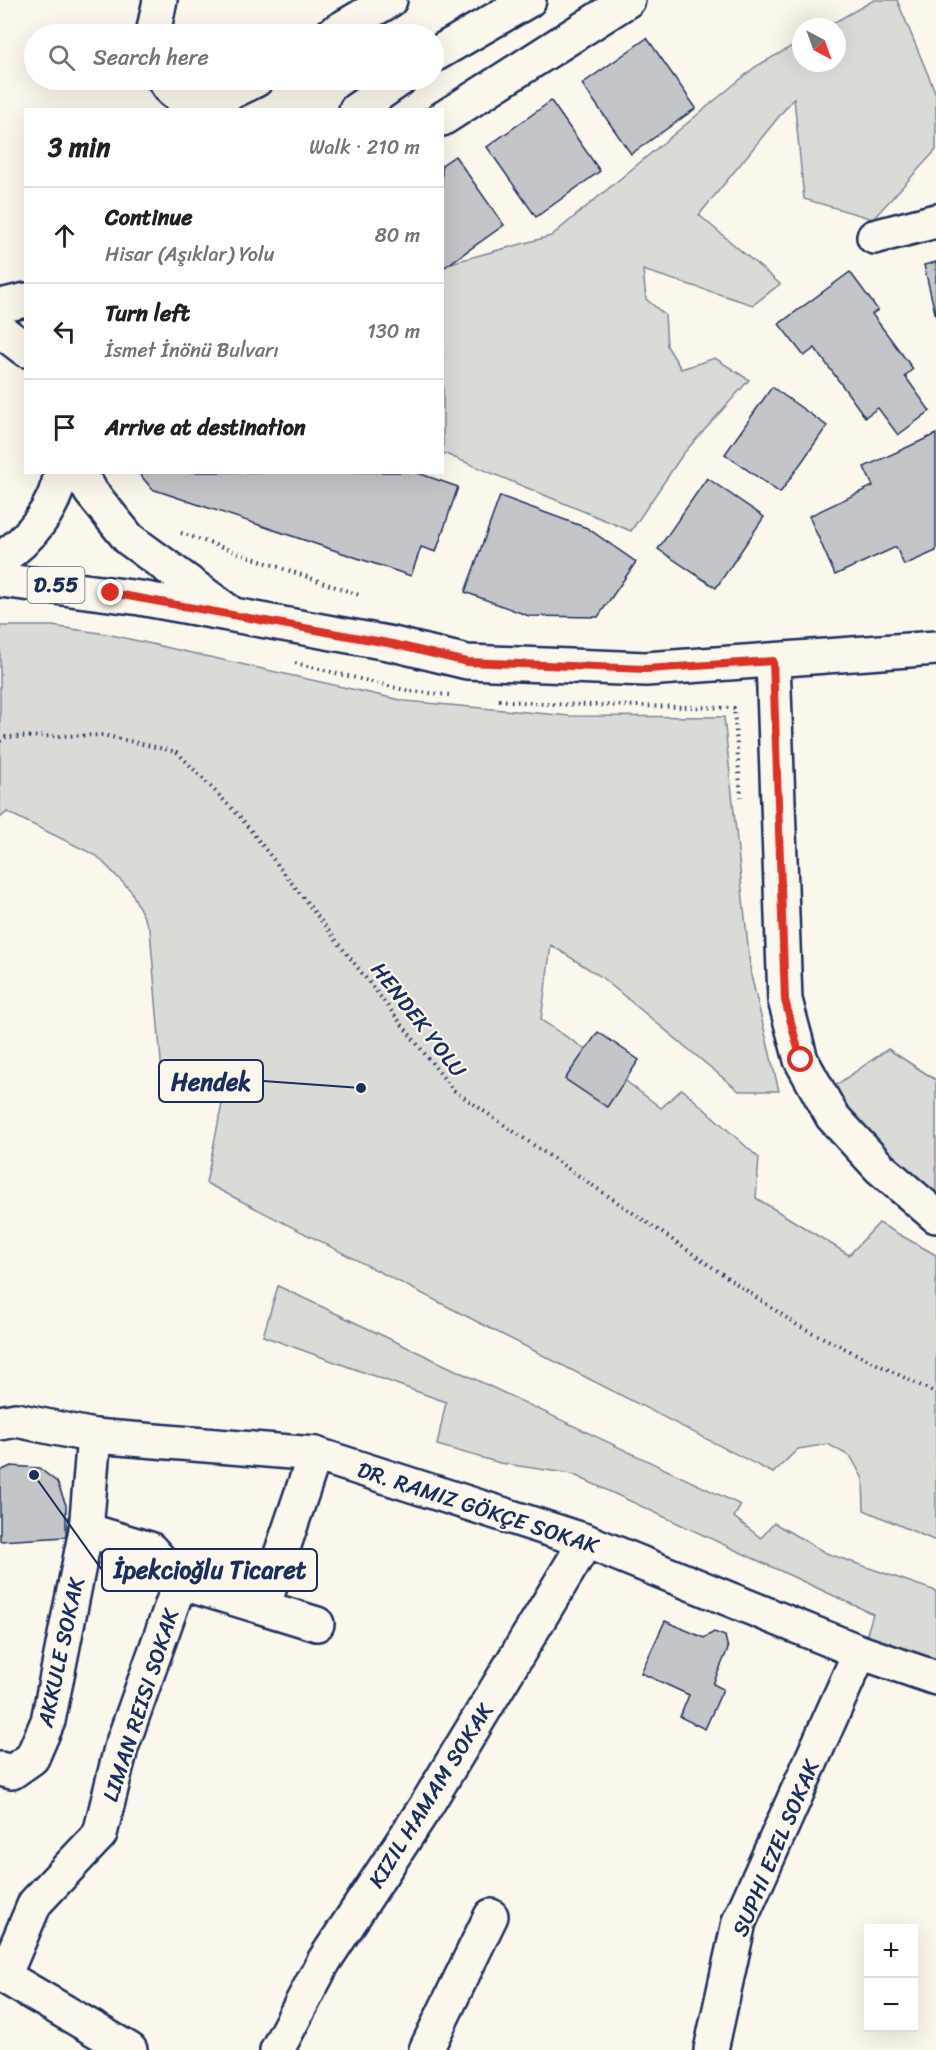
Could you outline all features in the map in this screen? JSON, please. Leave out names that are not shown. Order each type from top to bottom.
[{"type":"street","points":[[155,24],[160,0]]},
{"type":"street","points":[[349,24],[390,0]]},
{"type":"street","points":[[444,49],[530,0]]},
{"type":"street","points":[[444,118],[628,0]]},
{"type":"street","points":[[171,90],[189,104],[211,102],[236,90]]},
{"type":"street","points":[[359,108],[385,90]]},
{"type":"street","points":[[874,237],[936,221]]},
{"type":"street","points":[[0,306],[24,300]]},
{"type":"street","points":[[0,330],[24,348]]},
{"type":"street","name":"D.55","points":[[0,559],[34,530],[50,505],[60,474]]},
{"type":"street","name":"D.55","points":[[81,474],[92,492],[129,539],[235,616]]},
{"type":"street","name":"D.55","points":[[0,580],[100,591],[393,644],[467,662],[646,669],[936,648]]},
{"type":"street","points":[[773,661],[785,1000],[801,1060],[832,1116],[880,1168],[936,1216]]},
{"type":"street","name":"DR. RAMIZ GÖKÇE SOKAK","points":[[1,1421],[16,1420],[94,1436],[160,1438],[315,1454],[586,1541],[860,1652],[936,1678]]},
{"type":"street","name":"AKKULE SOKAK","points":[[0,1769],[12,1772],[33,1758],[48,1721],[86,1530],[94,1436]]},
{"type":"street","points":[[263,1607],[315,1454]]},
{"type":"street","points":[[86,1530],[150,1549],[180,1582],[317,1624]]},
{"type":"street","points":[[277,2050],[324,1961],[426,1806],[586,1541]]},
{"type":"street","name":"LIMAN REISI SOKAK","points":[[2,1975],[35,1902],[100,1834],[121,1748],[180,1582]]},
{"type":"street","name":"SUPHI EZEL SOKAK","points":[[711,2050],[739,1922],[860,1652]]},
{"type":"street","points":[[426,2050],[491,1916]]},
{"type":"street","points":[[2,1975],[130,2050]]},
{"type":"path","points":[[174,530],[359,595]]},
{"type":"path","points":[[293,663],[409,691],[455,696]]},
{"type":"path","points":[[489,699],[546,704],[734,708],[741,800]]},
{"type":"path","name":"HENDEK YOLU","points":[[0,741],[6,737],[103,735],[177,752],[241,818],[453,1090],[797,1325],[936,1393]]},
{"type":"shaded area","points":[[874,0],[897,0],[936,94],[936,150],[873,219],[804,199],[794,98],[699,215],[780,284],[753,305],[643,270],[646,299],[665,315],[667,346],[681,369],[715,358],[749,380],[683,454],[631,531],[444,453],[444,265],[551,236],[755,67],[792,46],[792,72],[846,72],[846,18],[842,18]]},
{"type":"shaded area","points":[[0,626],[52,626],[107,634],[405,701],[570,716],[724,717],[751,975],[779,1091],[739,1091],[600,976],[551,945],[541,1020],[579,1045],[661,1108],[682,1089],[759,1158],[756,1198],[849,1255],[879,1223],[936,1255],[936,1541],[864,1510],[863,1479],[851,1457],[828,1444],[798,1449],[773,1473],[206,1183],[222,1104],[162,1073],[150,930],[131,891],[97,856],[7,812],[0,818]]},
{"type":"shaded area","points":[[888,1049],[936,1080],[936,1199],[864,1135],[832,1088]]},
{"type":"shaded area","points":[[278,1286],[741,1505],[734,1517],[761,1538],[774,1523],[826,1553],[936,1591],[936,1671],[864,1643],[873,1614],[572,1474],[500,1463],[437,1445],[446,1402],[263,1336]]},
{"type":"building","points":[[647,38],[696,108],[631,154],[582,84]]},
{"type":"building","points":[[551,101],[600,171],[536,217],[487,147]]},
{"type":"building","points":[[455,156],[504,225],[444,268],[444,164]]},
{"type":"building","points":[[936,262],[936,317],[924,265]]},
{"type":"building","points":[[850,272],[878,310],[872,314],[913,369],[905,376],[930,411],[898,435],[878,408],[865,417],[815,348],[804,356],[779,324]]},
{"type":"building","points":[[772,387],[827,426],[780,493],[725,454]]},
{"type":"building","points":[[936,434],[936,551],[904,565],[896,547],[835,575],[809,516],[873,486],[864,467]]},
{"type":"building","points":[[140,474],[421,474],[458,487],[436,552],[421,547],[411,576],[152,489]]},
{"type":"building","points":[[707,478],[764,517],[716,588],[658,549]]},
{"type":"building","points":[[500,496],[587,528],[636,562],[598,617],[529,616],[465,592]]},
{"type":"building","points":[[598,1032],[639,1060],[607,1107],[565,1079]]},
{"type":"building","points":[[11,1466],[39,1468],[57,1482],[66,1505],[66,1537],[0,1541],[0,1471]]},
{"type":"building","points":[[665,1621],[704,1638],[714,1632],[725,1636],[728,1649],[713,1684],[723,1689],[705,1729],[680,1717],[689,1695],[641,1673]]},
{"type":"place","name":"Hendek","points":[[361,1088]]},
{"type":"place","name":"İpekcioğlu Ticaret","points":[[34,1475]]},
{"type":"route","points":[[111,593],[393,644],[467,662],[646,669],[773,661],[785,1000],[801,1060]]}]
